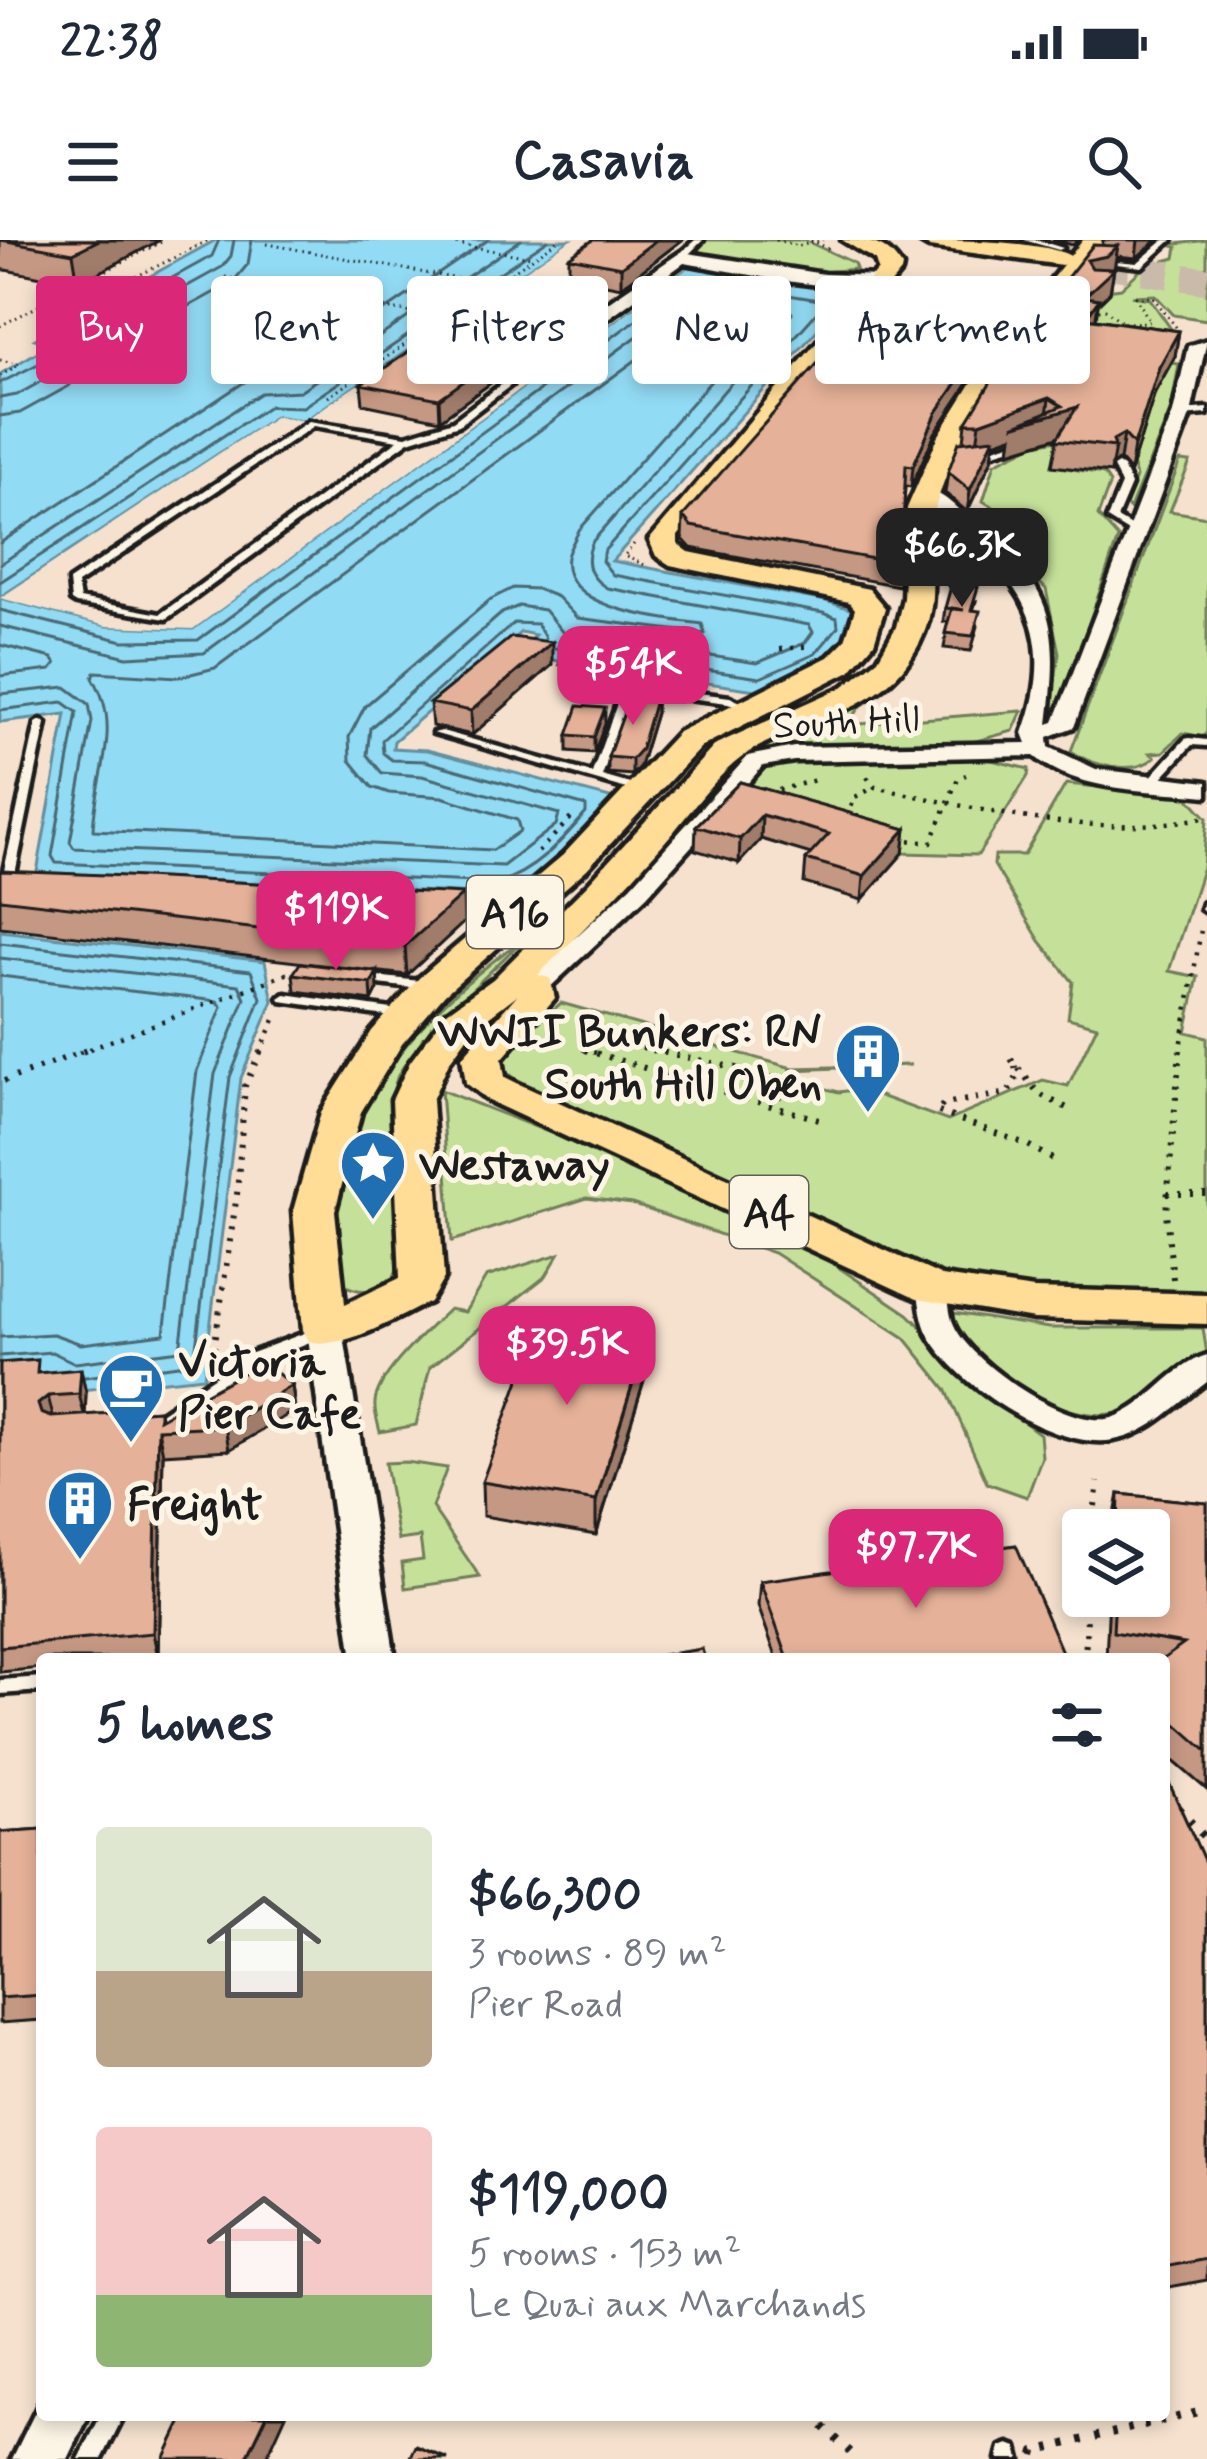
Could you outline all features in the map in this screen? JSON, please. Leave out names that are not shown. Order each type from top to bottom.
[{"type":"highway","points":[[929,240],[1074,251]]},
{"type":"highway","points":[[960,240],[1074,251]]},
{"type":"main road","points":[[825,240],[882,272]]},
{"type":"main road","points":[[853,240],[882,272]]},
{"type":"main road","points":[[856,595],[680,559],[662,543],[906,240]]},
{"type":"main road","name":"A4","points":[[985,384],[962,414],[927,494],[919,518],[921,570],[912,627],[888,668],[861,689],[746,738],[728,751],[523,984],[536,998],[482,1057],[486,1083],[932,1289],[1053,1307],[1207,1309]]},
{"type":"main road","name":"A16","points":[[523,984],[478,1004],[418,1075],[412,1100],[422,1277],[415,1292],[325,1330],[316,1272],[316,1198],[340,1112],[386,1039],[432,986],[575,862],[615,782],[746,707],[794,688],[849,656],[870,618],[856,595]]},
{"type":"street","points":[[608,309],[681,257],[824,280],[882,272]]},
{"type":"street","points":[[1037,741],[1063,727],[1200,355]]},
{"type":"street","points":[[927,494],[1033,589],[1046,667],[1037,741]]},
{"type":"street","name":"South Hill","points":[[523,984],[639,891],[756,760],[1037,741],[1047,759],[1085,772],[1206,790]]},
{"type":"street","points":[[932,1289],[941,1332],[1001,1391],[1055,1420],[1092,1431],[1118,1429],[1207,1366]]},
{"type":"street","points":[[325,1330],[373,1653]]},
{"type":"street","points":[[39,2459],[59,2421]]},
{"type":"lane","points":[[681,257],[699,240]]},
{"type":"lane","points":[[1028,240],[1128,266],[1139,265],[1168,240]]},
{"type":"lane","points":[[1118,276],[1128,266]]},
{"type":"lane","points":[[406,439],[312,423],[72,583],[76,601],[162,616],[406,439],[455,423],[506,384]]},
{"type":"lane","points":[[1182,413],[1207,411]]},
{"type":"lane","points":[[944,456],[979,456],[1039,436]]},
{"type":"lane","points":[[1118,467],[1126,485],[1112,519],[1136,532]]},
{"type":"lane","points":[[438,733],[615,782],[625,692],[730,700],[746,707]]},
{"type":"lane","points":[[41,723],[8,880],[44,887]]},
{"type":"lane","points":[[1150,783],[1189,741],[1207,743]]},
{"type":"lane","points":[[420,907],[511,916]]},
{"type":"lane","points":[[338,976],[432,986]]},
{"type":"lane","points":[[284,998],[407,1015]]},
{"type":"lane","points":[[157,1422],[251,1360],[325,1330]]},
{"type":"lane","points":[[0,1687],[36,1684]]},
{"type":"lane","points":[[90,2459],[110,2421]]},
{"type":"path","points":[[0,326],[165,240]]},
{"type":"path","points":[[138,276],[209,240]]},
{"type":"path","points":[[434,240],[532,258]]},
{"type":"path","points":[[505,276],[560,240]]},
{"type":"path","points":[[776,240],[800,247],[825,240]]},
{"type":"path","points":[[267,244],[442,276]]},
{"type":"path","points":[[1090,311],[1106,309],[1123,323],[1150,322],[1136,297],[1153,297],[1181,331],[1173,332],[1200,355]]},
{"type":"path","points":[[0,360],[20,364],[0,376]]},
{"type":"path","points":[[328,397],[347,384]]},
{"type":"path","points":[[780,649],[829,644],[856,595]]},
{"type":"path","points":[[544,661],[623,673],[625,692]]},
{"type":"path","points":[[890,836],[931,843],[958,778],[974,771],[958,771]]},
{"type":"path","points":[[875,787],[865,775],[884,773]]},
{"type":"path","points":[[715,806],[818,779]]},
{"type":"path","points":[[535,854],[615,782]]},
{"type":"path","points":[[860,823],[846,816],[855,797],[875,787],[1042,824],[1116,829],[1207,818]]},
{"type":"path","points":[[1174,1281],[1166,1258],[1167,1194],[1193,956],[1207,908]]},
{"type":"path","points":[[4,1081],[294,971],[245,1086],[237,1194],[214,1349]]},
{"type":"path","points":[[781,1111],[774,1081],[765,1073],[588,1036],[578,1048],[667,1071],[781,1111],[819,1119]]},
{"type":"path","points":[[1056,1161],[1028,1145],[936,1111],[944,1104],[1008,1093],[1017,1077],[1013,1062],[1039,1094],[1072,1111]]},
{"type":"path","points":[[1167,1194],[1207,1194]]},
{"type":"path","points":[[1094,1509],[1099,1482]]},
{"type":"path","points":[[1085,1653],[1087,1617]]},
{"type":"path","points":[[1170,1799],[1207,1840]]},
{"type":"path","points":[[1170,2419],[1207,2410]]},
{"type":"path","points":[[817,2421],[858,2459]]},
{"type":"path","points":[[1034,2459],[1035,2451],[1161,2421]]},
{"type":"green space","points":[[705,240],[804,240],[854,263],[856,269],[811,273],[706,255],[697,250]]},
{"type":"green space","points":[[1207,240],[1207,320],[1174,315],[1155,295],[1132,296],[1150,299],[1171,329],[1156,330],[1162,354],[1090,318],[1090,292],[1121,288],[1145,266],[1175,258],[1177,247],[1169,245]]},
{"type":"green space","points":[[1162,362],[1179,364],[1171,409],[1130,509],[1126,505],[1136,477],[1132,464]]},
{"type":"green space","points":[[1061,439],[1053,466],[1104,474],[1110,483],[1098,516],[1118,538],[1060,708],[1051,707],[1059,653],[1046,589],[1003,548],[1017,521],[983,501],[995,463],[1032,445]]},
{"type":"green space","points":[[1180,461],[1190,462],[1170,511],[1207,517],[1207,732],[1203,737],[1183,733],[1163,752],[1150,753],[1155,757],[1137,766],[1090,761],[1071,751]]},
{"type":"green space","points":[[861,706],[847,725],[1022,711],[1013,731],[965,744],[756,749],[766,739]]},
{"type":"green space","points":[[800,758],[987,759],[1029,769],[978,855],[903,853],[739,806],[748,784],[761,771]]},
{"type":"green space","points":[[1066,784],[1186,795],[1207,818],[1203,867],[1169,971],[1198,977],[1186,1032],[1207,1037],[1207,1298],[985,1289],[920,1272],[537,1094],[502,1069],[509,1048],[561,1003],[792,1068],[911,1065],[791,1070],[801,1083],[839,1092],[861,1089],[948,1121],[1043,1080],[1068,1086],[1097,1026],[1068,1018],[1073,982],[1040,941],[994,865],[995,855],[1024,855]]},
{"type":"green space","points":[[528,935],[436,1027],[397,1078],[390,1125],[401,1225],[396,1272],[379,1288],[348,1287],[341,1283],[329,1220],[336,1183],[359,1122],[417,1032],[468,982]]},
{"type":"green space","points":[[441,1090],[607,1155],[770,1227],[908,1314],[997,1402],[1040,1434],[1042,1457],[1027,1497],[987,1483],[946,1389],[905,1338],[774,1253],[632,1204],[587,1198],[452,1241]]},
{"type":"green space","points":[[559,1254],[546,1276],[430,1367],[416,1425],[380,1432],[375,1406],[384,1379],[449,1309],[465,1312],[486,1277]]},
{"type":"green space","points":[[954,1313],[1049,1328],[1203,1328],[1207,1354],[1131,1408],[1084,1413],[1035,1395],[989,1364],[954,1330]]},
{"type":"green space","points":[[385,1463],[447,1468],[432,1507],[480,1577],[405,1588],[402,1563],[423,1560],[420,1537],[398,1540]]},
{"type":"water","points":[[216,240],[570,240],[517,276],[407,276],[407,351],[383,367],[383,276],[211,276],[211,384],[358,384],[304,421],[276,416],[0,597],[0,374],[36,353],[36,384],[187,384],[187,276],[150,276]]},
{"type":"water","points":[[690,265],[756,276],[675,276]]},
{"type":"water","points":[[791,282],[815,286],[815,333],[791,360]]},
{"type":"water","points":[[632,307],[632,384],[769,384],[612,561],[853,610],[849,632],[822,665],[762,691],[517,655],[535,635],[521,632],[394,741],[393,748],[427,750],[614,799],[547,870],[497,895],[37,872],[66,714],[0,722],[0,598],[106,626],[193,629],[528,384],[608,384],[608,325]]},
{"type":"water","points":[[0,931],[265,961],[273,1001],[241,1078],[204,1377],[53,1393],[0,1383]]},
{"type":"pier","points":[[570,240],[576,240],[524,276],[517,276]]},
{"type":"pier","points":[[691,259],[675,276],[668,276]]},
{"type":"pier","points":[[632,302],[632,307],[608,325],[608,319]]},
{"type":"pier","points":[[407,351],[407,357],[383,374],[383,367]]},
{"type":"pier","points":[[358,384],[369,384],[307,427],[277,422],[13,595],[107,620],[191,623],[519,384],[528,384],[193,629],[106,626],[0,598],[276,416],[304,421]]},
{"type":"building","points":[[1,240],[99,240],[73,253]]},
{"type":"building","points":[[593,240],[656,240],[621,267],[569,257]]},
{"type":"building","points":[[1093,245],[1118,246],[1107,256],[1087,260],[1092,268],[1114,269],[1090,291],[1090,276],[1068,276]]},
{"type":"building","points":[[1090,319],[1179,331],[1159,367],[1134,445],[1124,434],[1113,440],[1115,447],[1056,440],[1077,407],[1013,426],[1062,406],[1049,398],[980,423],[966,423],[990,384],[1090,384]]},
{"type":"building","points":[[407,353],[407,384],[460,384],[439,399],[361,384],[383,384],[383,369]]},
{"type":"building","points":[[815,366],[815,384],[956,384],[937,412],[913,466],[906,465],[901,564],[691,526],[683,516]]},
{"type":"building","points":[[994,438],[970,490],[948,472],[959,442]]},
{"type":"building","points":[[952,583],[978,587],[971,610],[980,611],[973,636],[945,633],[952,609],[945,608]]},
{"type":"building","points":[[511,637],[552,642],[471,711],[430,703]]},
{"type":"building","points":[[630,696],[656,697],[641,749],[632,759],[608,757]]},
{"type":"building","points":[[578,706],[605,708],[594,737],[568,735]]},
{"type":"building","points":[[740,782],[906,829],[864,876],[806,859],[829,834],[762,815],[740,839],[696,826]]},
{"type":"building","points":[[0,871],[463,894],[405,946],[0,899]]},
{"type":"building","points":[[300,963],[377,972],[371,984],[293,974]]},
{"type":"building","points":[[543,1314],[649,1331],[596,1501],[482,1482]]},
{"type":"building","name":"Freight","points":[[38,1360],[37,1373],[81,1369],[79,1394],[48,1396],[38,1404],[41,1413],[51,1417],[159,1410],[159,1419],[263,1362],[292,1385],[225,1426],[158,1429],[153,1633],[0,1647],[0,1363]]},
{"type":"building","points":[[1119,1494],[1207,1503],[1207,1751],[1170,1718],[1170,1654],[1184,1644],[1113,1632],[1114,1617],[1170,1617],[1170,1509],[1119,1509]]},
{"type":"building","points":[[1016,1545],[1062,1653],[786,1653],[760,1581]]},
{"type":"building","points":[[1170,1785],[1207,1867],[1207,2259],[1170,2266]]},
{"type":"building","points":[[36,1829],[36,1995],[0,1998],[0,1832]]},
{"type":"building","points":[[182,2421],[264,2421],[246,2459],[164,2459]]},
{"type":"building","points":[[416,2446],[448,2459],[410,2459]]},
{"type":"tunnel","points":[[1062,258],[1207,281]]},
{"type":"place","name":"WWII Bunkers: RN South Hill Oben","points":[[868,1115]]},
{"type":"place","name":"Westaway","points":[[373,1222]]},
{"type":"place","name":"Victoria Pier Cafe","points":[[131,1445]]},
{"type":"place","name":"Freight","points":[[80,1562]]}]
